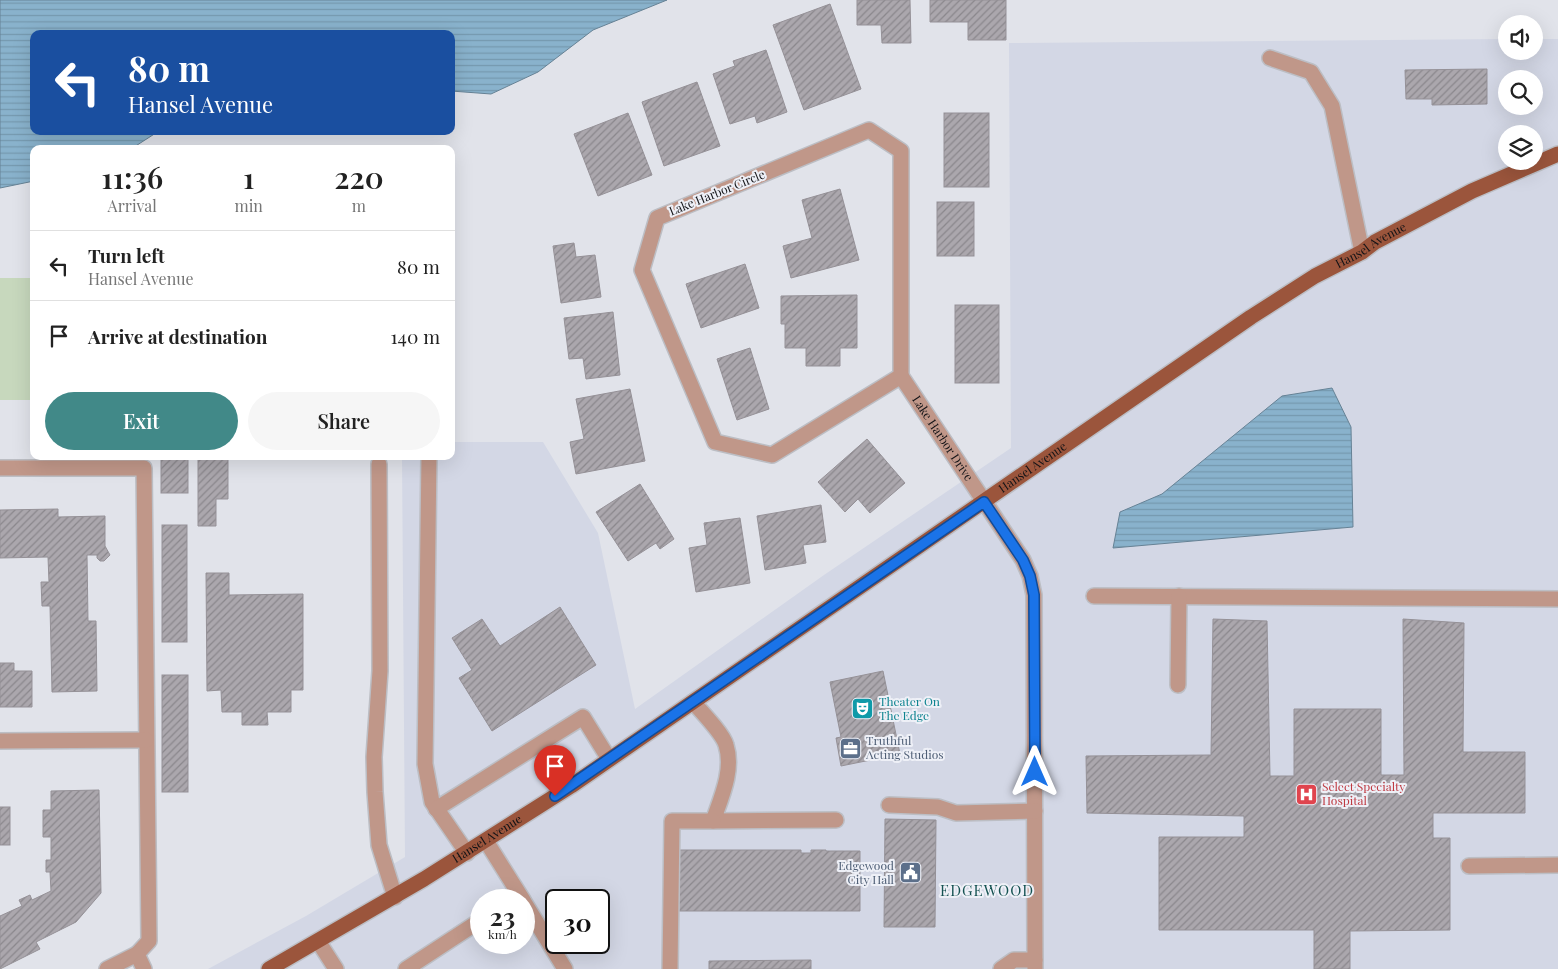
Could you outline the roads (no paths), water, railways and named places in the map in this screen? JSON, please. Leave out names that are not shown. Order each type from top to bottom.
[{"type":"main road","name":"Hansel Avenue","points":[[269,969],[395,897],[467,853],[609,760],[1258,312],[1315,276],[1362,252],[1375,242],[1472,191],[1558,154]]},
{"type":"street","points":[[1270,58],[1311,72],[1332,106],[1362,252]]},
{"type":"street","name":"Lake Harbor Circle","points":[[870,130],[901,151],[901,376],[772,455],[715,442],[642,270],[657,218],[870,130]]},
{"type":"street","name":"Lake Harbor Drive","points":[[901,376],[1023,560],[1030,576],[1034,595],[1035,964]]},
{"type":"street","points":[[429,460],[426,764],[432,802],[467,853]]},
{"type":"street","points":[[379,464],[380,671],[374,757],[375,792],[379,845],[395,897]]},
{"type":"street","points":[[0,468],[144,468],[149,941],[137,954],[107,969]]},
{"type":"street","points":[[1094,596],[1558,599]]},
{"type":"street","points":[[1178,685],[1179,596]]},
{"type":"street","points":[[693,702],[726,744],[729,762],[713,821]]},
{"type":"street","points":[[436,809],[583,717],[609,760]]},
{"type":"street","points":[[0,741],[146,740]]},
{"type":"street","points":[[889,805],[938,807],[956,813],[1035,811]]},
{"type":"street","points":[[670,969],[672,821],[836,820]]},
{"type":"street","points":[[486,841],[514,889]]},
{"type":"street","points":[[1469,866],[1558,866]]},
{"type":"street","points":[[535,922],[565,969]]},
{"type":"street","points":[[406,969],[470,927]]},
{"type":"street","points":[[318,941],[336,969]]},
{"type":"street","points":[[137,954],[144,969]]},
{"type":"street","points":[[1001,969],[1014,960],[1035,964]]},
{"type":"water","points":[[0,0],[667,0],[593,30],[538,72],[491,94],[455,91],[455,30],[30,30],[30,135],[153,135],[137,145],[30,145],[30,182],[0,188]]},
{"type":"water","points":[[1332,388],[1351,427],[1353,527],[1113,548],[1120,512],[1162,494],[1282,396]]},
{"type":"place","name":"Theater On The Edge","points":[[863,709]]},
{"type":"place","name":"Truthful Acting Studios","points":[[850,748]]},
{"type":"place","name":"Select Specialty Hospital","points":[[1306,794]]},
{"type":"place","name":"Edgewood City Hall","points":[[910,873]]},
{"type":"district","name":"EDGEWOOD","points":[[987,891]]}]
